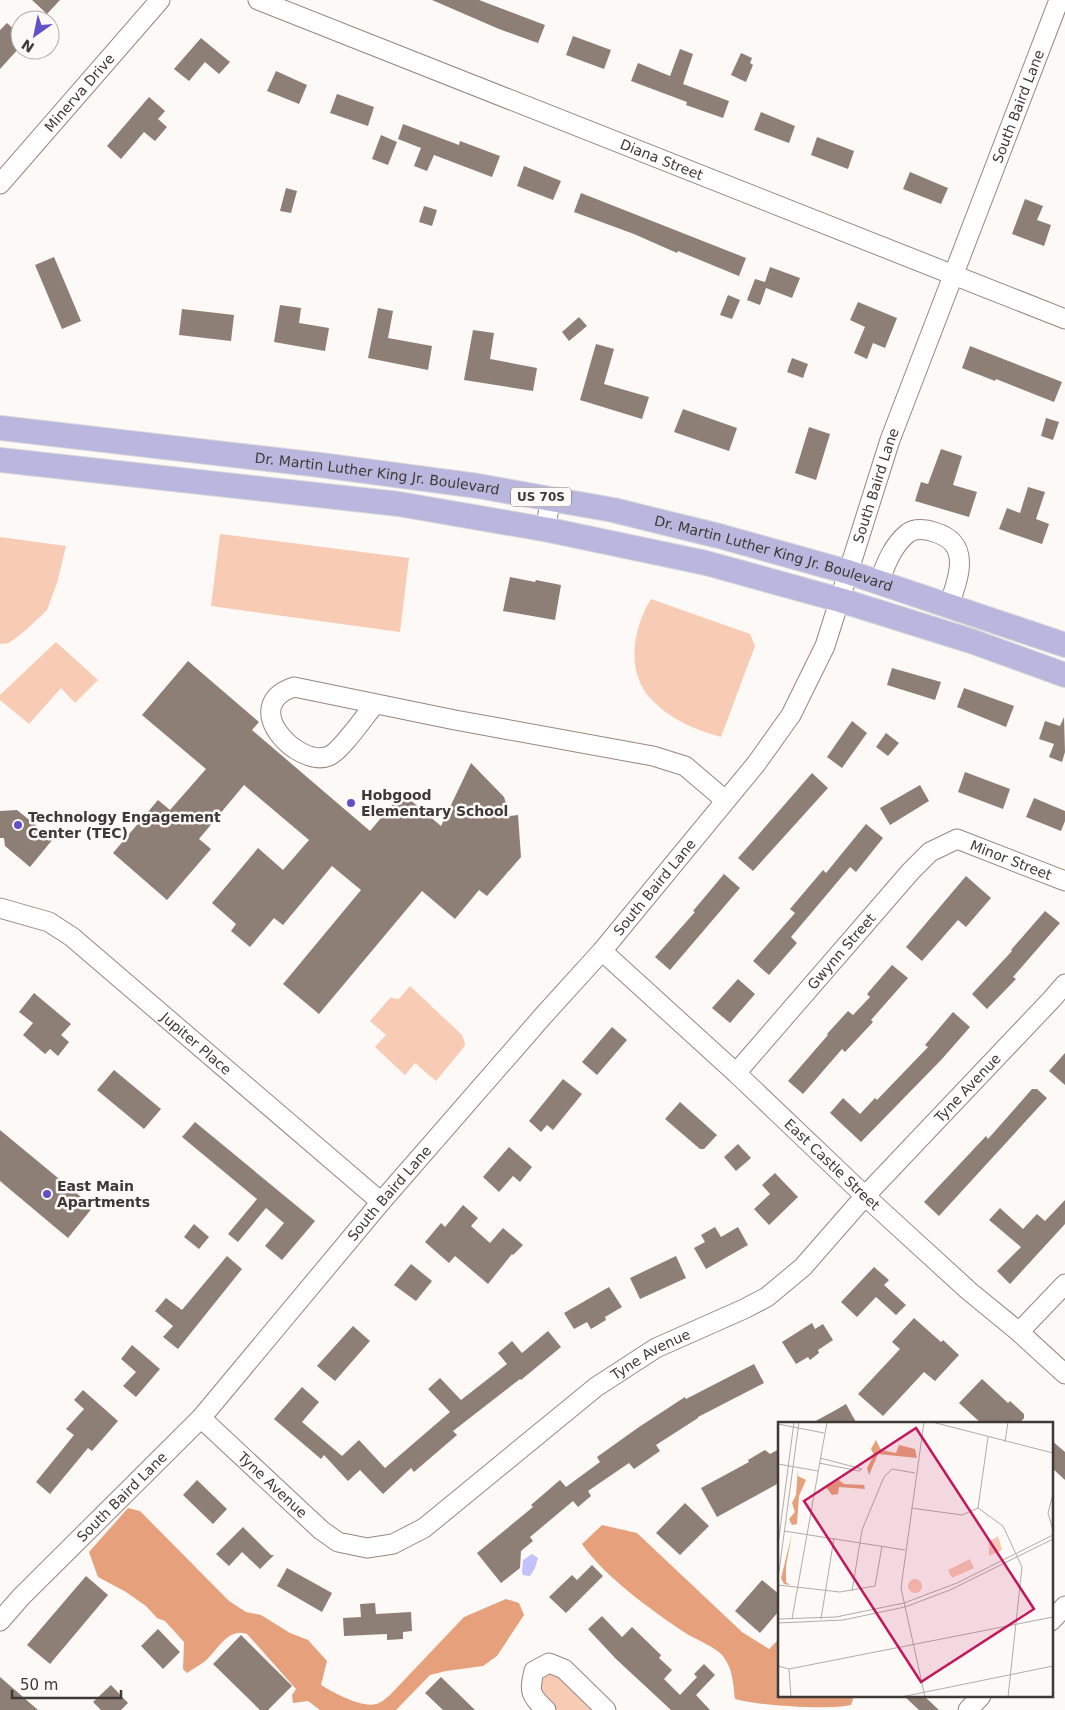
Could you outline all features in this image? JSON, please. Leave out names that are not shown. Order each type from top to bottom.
[{"type":"main road","name":"Dr. Martin Luther King Jr. Boulevard","points":[[0,428],[320,465],[478,486],[613,510],[848,572],[1065,645]]},
{"type":"main road","name":"Dr. Martin Luther King Jr. Boulevard","points":[[0,460],[399,504],[545,530],[706,563],[840,600],[971,641],[1065,676]]},
{"type":"street","name":"Minerva Drive","points":[[0,184],[160,0]]},
{"type":"street","name":"Diana Street","points":[[258,0],[1065,319]]},
{"type":"street","name":"South Baird Lane","points":[[0,1622],[21,1597],[201,1418],[381,1202],[536,1023],[602,951],[756,764],[792,715],[825,646],[890,440],[1059,0]]},
{"type":"street","points":[[545,530],[551,499]]},
{"type":"street","points":[[880,582],[890,555],[899,541],[910,531],[925,529],[941,534],[953,542],[960,554],[959,575],[949,605]]},
{"type":"street","points":[[374,704],[338,749],[329,756],[319,758],[304,755],[282,738],[275,730],[271,714],[272,704],[278,695],[294,687],[374,704],[653,756],[685,766],[725,800]]},
{"type":"street","name":"Minor Street","points":[[957,839],[1065,881]]},
{"type":"street","name":"Gwynn Street","points":[[736,1074],[911,871],[930,852],[957,839]]},
{"type":"street","name":"Jupiter Place","points":[[0,908],[49,922],[72,937],[381,1202]]},
{"type":"street","name":"East Castle Street","points":[[602,951],[865,1196],[969,1291],[1019,1332],[1065,1374]]},
{"type":"street","name":"Tyne Avenue","points":[[201,1418],[321,1530],[338,1542],[367,1548],[394,1544],[424,1528],[596,1386],[656,1348],[744,1309],[767,1296],[802,1268],[865,1196],[1065,984]]},
{"type":"street","points":[[1019,1332],[1065,1284]]},
{"type":"street","points":[[1052,1620],[1065,1606]]},
{"type":"street","points":[[546,1710],[536,1700],[530,1688],[534,1671],[549,1663],[564,1669],[606,1710]]},
{"type":"street","points":[[968,1710],[979,1698]]},
{"type":"shaded area","points":[[220,534],[409,558],[400,632],[211,606]]},
{"type":"shaded area","points":[[0,537],[66,546],[57,583],[47,610],[9,643],[0,644]]},
{"type":"shaded area","points":[[651,599],[750,634],[755,646],[721,737],[677,720],[661,709],[645,692],[636,668],[635,644],[641,620]]},
{"type":"shaded area","points":[[56,642],[98,680],[75,703],[61,688],[29,724],[0,700],[0,695]]},
{"type":"shaded area","points":[[410,986],[462,1035],[465,1043],[464,1047],[436,1081],[415,1063],[405,1075],[375,1047],[386,1035],[370,1021],[391,997],[399,999]]},
{"type":"shaded area","points":[[128,1508],[140,1511],[229,1601],[246,1612],[261,1615],[290,1633],[308,1640],[327,1661],[321,1685],[341,1696],[358,1702],[373,1705],[389,1696],[464,1617],[506,1599],[519,1603],[524,1615],[497,1656],[483,1666],[430,1675],[396,1710],[320,1710],[308,1701],[293,1703],[292,1695],[296,1689],[247,1634],[240,1633],[228,1637],[209,1658],[187,1673],[183,1669],[184,1642],[165,1621],[157,1618],[146,1606],[126,1592],[98,1577],[89,1552]]},
{"type":"shaded area","points":[[602,1525],[637,1533],[742,1632],[769,1649],[778,1640],[778,1698],[853,1698],[851,1705],[827,1707],[794,1706],[761,1704],[735,1699],[731,1671],[723,1656],[710,1646],[684,1632],[643,1603],[615,1580],[582,1544]]},
{"type":"shaded area","points":[[552,1672],[564,1677],[598,1710],[556,1710],[540,1694],[539,1680]]},
{"type":"water","points":[[532,1554],[538,1558],[535,1568],[530,1576],[523,1575],[523,1560]]},
{"type":"building","points":[[32,0],[60,0],[51,10],[43,10]]},
{"type":"building","points":[[432,0],[479,0],[545,25],[538,43],[499,29]]},
{"type":"building","points":[[7,23],[10,26],[10,58],[0,69],[0,30]]},
{"type":"building","points":[[573,36],[611,50],[604,69],[566,55]]},
{"type":"building","points":[[201,38],[230,62],[219,74],[205,62],[189,81],[174,69]]},
{"type":"building","points":[[680,49],[693,54],[683,84],[729,101],[723,118],[686,105],[687,102],[631,81],[638,63],[670,76]]},
{"type":"building","points":[[741,53],[752,58],[750,63],[753,65],[746,82],[731,75]]},
{"type":"building","points":[[276,71],[307,85],[299,104],[267,91]]},
{"type":"building","points":[[337,94],[374,107],[368,126],[330,113]]},
{"type":"building","points":[[149,97],[165,111],[158,119],[167,127],[155,141],[144,132],[121,159],[107,146]]},
{"type":"building","points":[[761,112],[795,126],[789,143],[754,130]]},
{"type":"building","points":[[403,124],[459,145],[460,141],[500,156],[492,177],[434,155],[427,171],[414,166],[421,148],[398,139]]},
{"type":"building","points":[[381,135],[397,142],[388,165],[372,159]]},
{"type":"building","points":[[817,137],[854,151],[848,169],[811,155]]},
{"type":"building","points":[[524,166],[561,181],[553,200],[517,186]]},
{"type":"building","points":[[910,172],[948,188],[941,204],[903,189]]},
{"type":"building","points":[[286,188],[297,191],[291,213],[280,211]]},
{"type":"building","points":[[581,193],[746,258],[739,276],[574,212]]},
{"type":"building","points":[[1025,199],[1043,206],[1037,220],[1051,225],[1044,246],[1012,234]]},
{"type":"building","points":[[424,206],[437,210],[432,226],[419,222]]},
{"type":"building","points":[[54,257],[81,321],[62,329],[35,265]]},
{"type":"building","points":[[770,267],[800,278],[792,298],[766,288],[760,305],[747,300],[755,279],[765,282]]},
{"type":"building","points":[[728,295],[740,300],[732,319],[720,315]]},
{"type":"building","points":[[858,302],[897,318],[885,348],[873,343],[867,359],[854,353],[865,327],[850,320]]},
{"type":"building","points":[[280,305],[301,308],[299,323],[329,328],[325,351],[274,342]]},
{"type":"building","points":[[378,308],[393,311],[388,338],[432,346],[428,370],[368,358]]},
{"type":"building","points":[[182,309],[234,315],[231,341],[179,335]]},
{"type":"building","points":[[579,317],[587,326],[569,341],[562,332]]},
{"type":"building","points":[[473,330],[494,333],[490,359],[537,368],[533,391],[464,380]]},
{"type":"building","points":[[596,344],[614,349],[604,384],[649,397],[642,419],[580,400]]},
{"type":"building","points":[[970,346],[1062,382],[1054,402],[962,368]]},
{"type":"building","points":[[792,358],[808,364],[803,378],[787,372]]},
{"type":"building","points":[[683,409],[737,428],[729,451],[674,432]]},
{"type":"building","points":[[1046,418],[1059,422],[1053,440],[1041,436]]},
{"type":"building","points":[[809,427],[830,434],[816,480],[795,473]]},
{"type":"building","points":[[941,449],[962,456],[953,485],[977,492],[969,517],[915,501],[921,482],[928,484]]},
{"type":"building","points":[[1028,487],[1045,492],[1036,519],[1049,524],[1042,544],[999,529],[1007,508],[1020,513]]},
{"type":"building","points":[[510,577],[561,585],[555,620],[503,611]]},
{"type":"building","name":"Hobgood Elementary School","points":[[188,661],[259,722],[252,730],[370,831],[402,793],[441,826],[471,763],[504,797],[510,816],[518,815],[521,857],[487,896],[479,890],[455,919],[422,891],[319,1014],[283,984],[361,890],[332,866],[283,925],[274,918],[250,947],[231,931],[236,924],[212,903],[258,848],[283,870],[309,840],[244,785],[199,839],[211,849],[167,900],[113,853],[158,800],[170,810],[206,769],[142,715]]},
{"type":"building","points":[[892,668],[941,682],[935,700],[887,685]]},
{"type":"building","points":[[964,688],[1014,706],[1006,727],[957,707]]},
{"type":"building","points":[[1064,717],[1065,752],[1062,762],[1049,757],[1054,744],[1039,739],[1045,721],[1060,726]]},
{"type":"building","points":[[852,721],[867,733],[842,768],[827,757]]},
{"type":"building","points":[[886,733],[899,743],[888,756],[876,747]]},
{"type":"building","points":[[965,772],[1010,789],[1003,809],[958,792]]},
{"type":"building","points":[[812,773],[828,788],[753,871],[738,858]]},
{"type":"building","points":[[920,785],[929,801],[890,825],[880,808]]},
{"type":"building","points":[[1034,798],[1065,811],[1065,821],[1061,831],[1026,817]]},
{"type":"building","name":"Technology Engagement Center (TEC)","points":[[17,810],[53,839],[30,867],[5,846],[4,838],[0,838],[0,811]]},
{"type":"building","points":[[866,824],[883,838],[856,872],[850,867],[791,937],[797,943],[769,975],[753,961],[795,913],[790,909],[823,870],[826,873]]},
{"type":"building","points":[[724,874],[740,888],[670,970],[655,957],[695,912],[693,911]]},
{"type":"building","points":[[966,876],[991,898],[966,927],[958,920],[922,961],[906,947]]},
{"type":"building","points":[[1045,911],[1060,923],[1013,977],[1016,979],[987,1009],[972,994],[1012,951]]},
{"type":"building","points":[[892,965],[908,978],[871,1020],[873,1022],[845,1052],[842,1049],[803,1094],[788,1081],[848,1011],[853,1015],[870,997],[867,994]]},
{"type":"building","points":[[738,979],[755,994],[730,1023],[712,1008]]},
{"type":"building","points":[[34,993],[71,1024],[61,1035],[69,1042],[58,1056],[50,1049],[45,1054],[23,1035],[33,1023],[19,1012]]},
{"type":"building","points":[[953,1012],[970,1027],[942,1059],[861,1142],[830,1113],[843,1098],[860,1114],[875,1098],[877,1100],[928,1047],[925,1045]]},
{"type":"building","points":[[612,1027],[627,1040],[597,1075],[582,1062]]},
{"type":"building","points":[[1065,1053],[1065,1085],[1049,1071]]},
{"type":"building","points":[[114,1070],[161,1109],[144,1129],[97,1090]]},
{"type":"building","points":[[563,1079],[582,1094],[553,1130],[547,1125],[541,1132],[529,1121]]},
{"type":"building","points":[[1032,1089],[1037,1089],[1047,1098],[939,1216],[924,1202],[986,1136],[988,1139]]},
{"type":"building","points":[[680,1102],[717,1135],[704,1149],[700,1149],[665,1119]]},
{"type":"building","points":[[195,1122],[315,1221],[282,1260],[265,1246],[284,1223],[266,1208],[238,1242],[228,1234],[257,1199],[182,1137]]},
{"type":"building","name":"East Main Apartments","points":[[0,1130],[93,1207],[68,1238],[0,1181]]},
{"type":"building","points":[[738,1144],[751,1158],[736,1171],[724,1157]]},
{"type":"building","points":[[509,1147],[532,1167],[520,1182],[513,1176],[499,1192],[483,1177]]},
{"type":"building","points":[[775,1173],[798,1197],[769,1225],[754,1209],[770,1194],[762,1185]]},
{"type":"building","points":[[1065,1200],[1065,1224],[1010,1284],[997,1271],[1021,1247],[989,1220],[1000,1208],[1023,1229],[1037,1214],[1045,1221]]},
{"type":"building","points":[[463,1205],[478,1218],[471,1226],[490,1243],[503,1228],[523,1245],[512,1254],[488,1284],[455,1256],[449,1263],[425,1242],[441,1223],[445,1227]]},
{"type":"building","points":[[194,1224],[209,1237],[199,1249],[184,1237]]},
{"type":"building","points":[[715,1227],[721,1237],[738,1227],[748,1245],[706,1269],[694,1248],[705,1242],[701,1235]]},
{"type":"building","points":[[227,1256],[242,1269],[178,1349],[163,1337],[173,1326],[155,1311],[166,1298],[182,1310]]},
{"type":"building","points":[[676,1256],[686,1278],[640,1299],[630,1278]]},
{"type":"building","points":[[411,1264],[432,1281],[416,1301],[394,1285]]},
{"type":"building","points":[[874,1267],[889,1280],[884,1285],[906,1305],[896,1315],[876,1297],[857,1317],[841,1302]]},
{"type":"building","points":[[609,1287],[622,1307],[605,1317],[606,1320],[591,1329],[587,1322],[574,1329],[564,1313]]},
{"type":"building","points":[[914,1318],[959,1355],[935,1381],[924,1372],[883,1416],[858,1394],[900,1349],[892,1342]]},
{"type":"building","points":[[812,1323],[815,1329],[823,1324],[833,1340],[818,1350],[819,1353],[810,1360],[808,1357],[796,1364],[782,1342]]},
{"type":"building","points":[[353,1326],[370,1341],[335,1381],[317,1366]]},
{"type":"building","points":[[548,1331],[561,1347],[453,1431],[457,1435],[414,1472],[411,1468],[383,1494],[360,1470],[348,1481],[324,1455],[321,1459],[274,1419],[302,1387],[319,1402],[302,1422],[342,1456],[359,1440],[385,1468],[450,1412],[428,1389],[440,1378],[461,1400],[507,1364],[498,1353],[512,1341],[522,1353]]},
{"type":"building","points":[[132,1345],[160,1369],[136,1397],[123,1386],[136,1372],[121,1359]]},
{"type":"building","points":[[754,1364],[764,1383],[698,1417],[656,1445],[660,1451],[634,1469],[629,1463],[588,1491],[591,1496],[578,1507],[573,1501],[530,1537],[533,1541],[521,1551],[520,1568],[501,1583],[477,1553],[533,1507],[531,1505],[560,1480],[566,1487],[600,1462],[597,1457],[639,1427],[685,1397],[686,1399]]},
{"type":"building","points":[[982,1379],[1008,1403],[1010,1401],[1024,1414],[1024,1418],[1021,1422],[980,1422],[959,1403]]},
{"type":"building","points":[[83,1390],[118,1421],[92,1451],[88,1448],[50,1494],[36,1482],[74,1435],[66,1429],[84,1409],[74,1400]]},
{"type":"building","points":[[846,1404],[856,1422],[814,1422]]},
{"type":"building","points":[[1052,1441],[1065,1452],[1065,1480],[1052,1468]]},
{"type":"building","points":[[765,1450],[770,1454],[778,1450],[778,1484],[717,1517],[701,1488],[749,1462],[748,1460]]},
{"type":"building","points":[[197,1480],[227,1509],[213,1524],[183,1495]]},
{"type":"building","points":[[685,1503],[709,1526],[680,1555],[656,1533]]},
{"type":"building","points":[[243,1527],[271,1555],[274,1555],[260,1569],[242,1552],[229,1566],[216,1554]]},
{"type":"building","points":[[592,1565],[603,1576],[566,1613],[549,1597],[572,1575],[577,1580]]},
{"type":"building","points":[[287,1568],[332,1593],[322,1612],[277,1586]]},
{"type":"building","points":[[86,1576],[108,1595],[50,1664],[27,1645]]},
{"type":"building","points":[[762,1580],[778,1593],[778,1612],[760,1633],[735,1611]]},
{"type":"building","points":[[375,1603],[376,1614],[411,1612],[412,1631],[403,1632],[403,1639],[387,1640],[387,1634],[344,1636],[343,1618],[361,1617],[360,1604]]},
{"type":"building","points":[[602,1616],[622,1637],[632,1627],[661,1655],[659,1658],[672,1670],[664,1679],[680,1695],[697,1677],[694,1674],[704,1664],[715,1675],[696,1695],[710,1710],[671,1710],[616,1659],[588,1629]]},
{"type":"building","points":[[158,1629],[180,1652],[163,1669],[141,1646]]},
{"type":"building","points":[[241,1635],[292,1686],[268,1710],[260,1710],[213,1664]]},
{"type":"building","points":[[0,1677],[38,1710],[0,1710]]},
{"type":"building","points":[[441,1677],[475,1710],[443,1710],[425,1693]]},
{"type":"building","points":[[111,1685],[128,1703],[121,1710],[101,1710],[93,1702]]},
{"type":"building","points":[[906,1698],[926,1698],[939,1710],[919,1710]]},
{"type":"place","name":"Hobgood Elementary School","points":[[351,803]]},
{"type":"place","name":"Technology Engagement Center (TEC)","points":[[18,825]]},
{"type":"place","name":"East Main Apartments","points":[[47,1194]]}]
